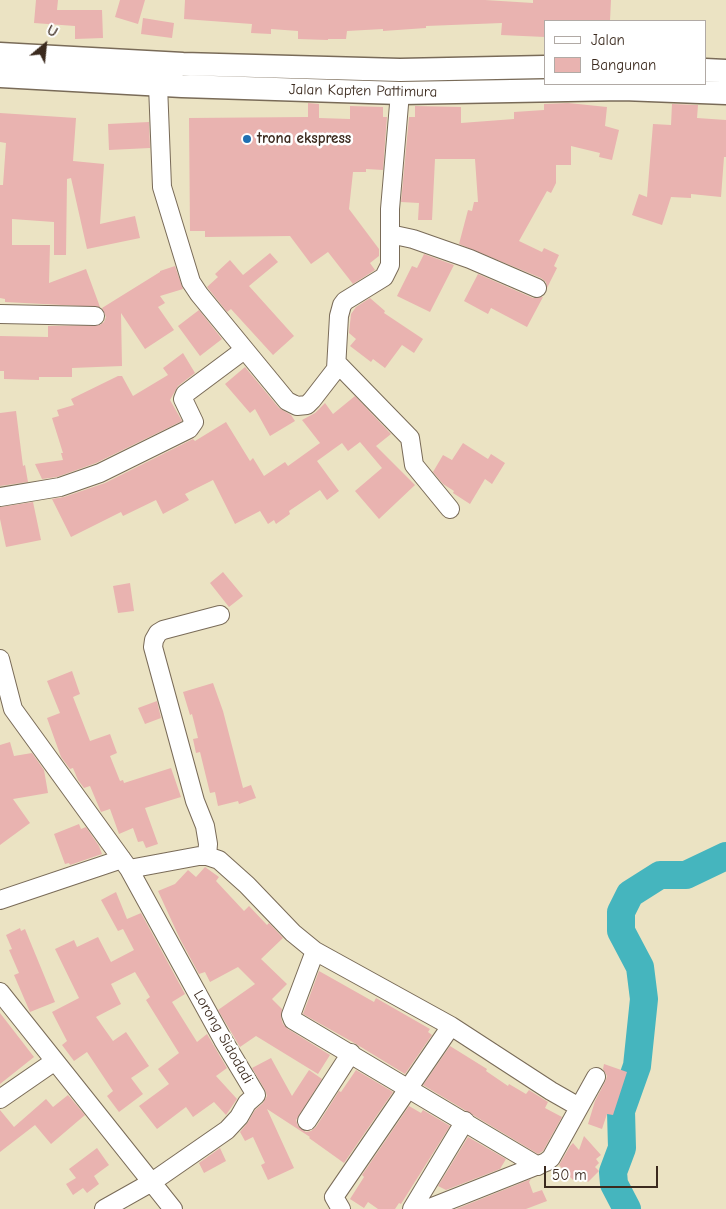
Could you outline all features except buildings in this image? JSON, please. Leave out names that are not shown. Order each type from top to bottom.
[{"type":"main road","name":"Jalan Kapten Pattimura","points":[[0,54],[183,64],[400,70],[544,67]]},
{"type":"main road","points":[[706,70],[726,71]]},
{"type":"main road","name":"Jalan Kapten Pattimura","points":[[0,76],[158,85],[400,93],[646,87],[726,93]]},
{"type":"street","points":[[158,85],[162,188],[191,282],[287,401],[297,406],[307,404],[312,400],[334,372],[337,363],[339,316],[342,305],[345,301],[384,276],[390,265],[390,209],[400,93]]},
{"type":"street","points":[[390,234],[414,239],[470,259],[537,288]]},
{"type":"street","points":[[0,314],[95,316]]},
{"type":"street","points":[[0,497],[60,487],[100,474],[189,430],[194,422],[183,399],[185,394],[244,350]]},
{"type":"street","points":[[337,363],[410,438],[414,465],[450,509]]},
{"type":"street","points":[[207,856],[208,844],[205,826],[195,801],[153,647],[158,633],[163,630],[220,615]]},
{"type":"street","points":[[0,660],[13,709],[126,864]]},
{"type":"street","points":[[0,900],[126,864],[199,856],[215,858],[225,864],[293,933],[315,951],[452,1026],[543,1086],[579,1107]]},
{"type":"street","name":"Lorong Sidodadi","points":[[126,864],[223,1040],[256,1094],[227,1130],[152,1182]]},
{"type":"street","points":[[315,951],[291,1018],[538,1166]]},
{"type":"street","points":[[0,992],[173,1209]]},
{"type":"street","points":[[341,1209],[334,1198],[452,1026]]},
{"type":"street","points":[[308,1121],[351,1053]]},
{"type":"street","points":[[0,1099],[55,1061]]},
{"type":"street","points":[[427,1209],[538,1166],[551,1158],[596,1077]]},
{"type":"street","points":[[412,1209],[465,1121]]},
{"type":"street","points":[[104,1209],[152,1182]]},
{"type":"waterway","points":[[627,1209],[614,1184],[613,1172],[622,1148],[621,1111],[637,1066],[644,999],[640,967],[621,931],[621,912],[630,894],[660,875],[686,875],[726,856]]},
{"type":"place","name":"trona ekspress","points":[[247,139]]}]
